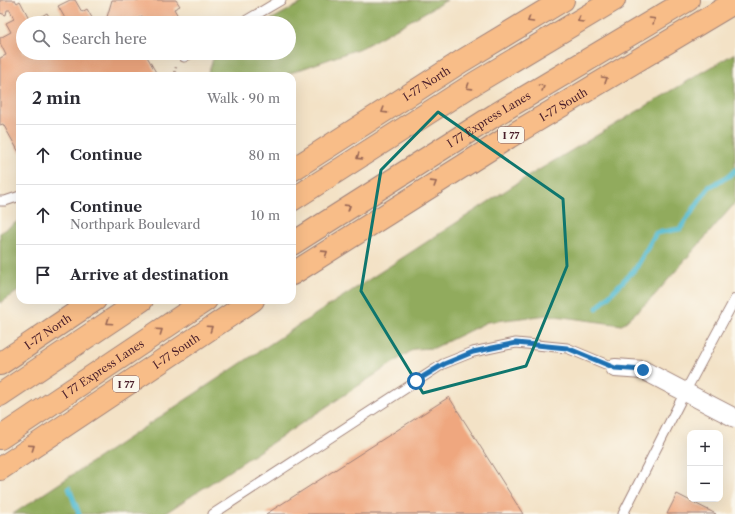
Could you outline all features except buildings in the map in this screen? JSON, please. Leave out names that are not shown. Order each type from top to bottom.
[{"type":"highway","name":"I-77 North","points":[[296,167],[462,61],[563,0]]},
{"type":"highway","points":[[296,197],[475,83],[614,0]]},
{"type":"highway","name":"I 77 Express Lanes","points":[[296,241],[495,115],[688,0]]},
{"type":"highway","name":"I-77 South","points":[[296,271],[509,137],[735,2]]},
{"type":"highway","name":"I-77 North","points":[[0,364],[90,304]]},
{"type":"highway","points":[[0,395],[136,304]]},
{"type":"highway","name":"I 77 Express Lanes","points":[[0,438],[200,304]]},
{"type":"highway","name":"I-77 South","points":[[0,469],[247,304]]},
{"type":"street","points":[[615,368],[643,370],[735,418]]},
{"type":"lane","points":[[254,16],[281,0]]},
{"type":"lane","points":[[0,201],[16,197]]},
{"type":"lane","points":[[624,514],[685,392],[735,299]]},
{"type":"lane","points":[[212,514],[444,364],[473,352],[516,343],[567,348],[615,368]]},
{"type":"highlighted area","points":[[438,112],[563,199],[567,266],[526,366],[423,393],[361,291],[381,170]]},
{"type":"green space","points":[[307,0],[447,0],[363,47],[293,72],[208,72],[213,60],[296,60],[296,16],[278,16]]},
{"type":"green space","points":[[735,53],[735,203],[653,297],[622,325],[548,315],[487,322],[434,348],[414,349],[164,514],[13,514],[522,180]]},
{"type":"green space","points":[[16,223],[16,293],[0,303],[0,233]]},
{"type":"waterway","points":[[597,308],[636,268],[656,233],[680,229],[709,187],[729,176],[735,170]]},
{"type":"waterway","points":[[69,488],[79,514]]},
{"type":"route","points":[[416,381],[444,364],[473,352],[516,343],[567,348],[615,368],[643,370]]}]
